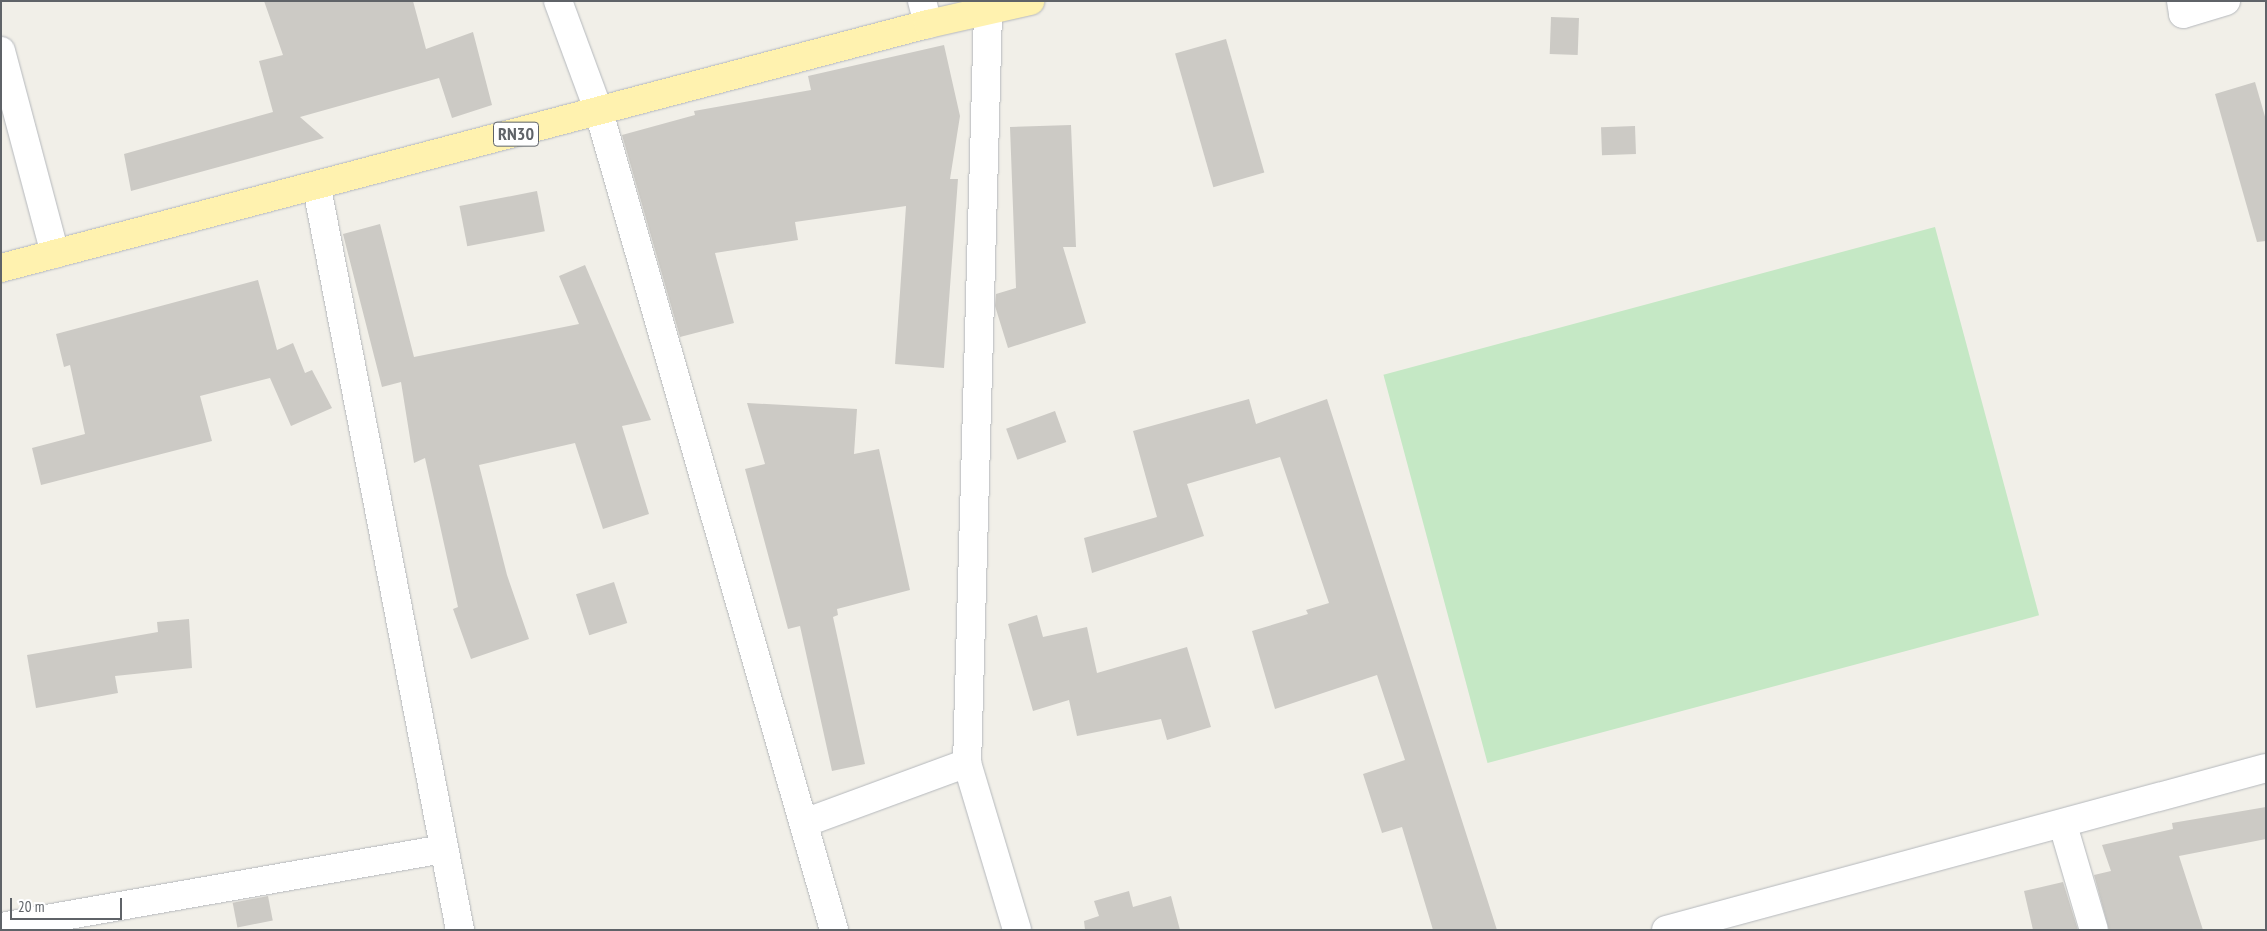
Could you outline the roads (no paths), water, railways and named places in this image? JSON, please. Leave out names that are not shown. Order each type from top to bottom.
[{"type":"main road","name":"RN30","points":[[1,268],[317,188],[599,112],[925,13],[988,12],[1030,1]]},
{"type":"street","points":[[558,1],[599,112],[834,930]]},
{"type":"street","points":[[2180,1],[2183,14],[2226,1]]},
{"type":"street","points":[[988,12],[967,763],[1017,930]]},
{"type":"street","points":[[1,51],[55,254]]},
{"type":"street","points":[[317,188],[460,930]]},
{"type":"street","points":[[804,823],[967,763]]},
{"type":"street","points":[[1666,930],[1716,923],[2266,768]]},
{"type":"street","points":[[2063,825],[2094,930]]},
{"type":"street","points":[[4,928],[444,849]]}]
